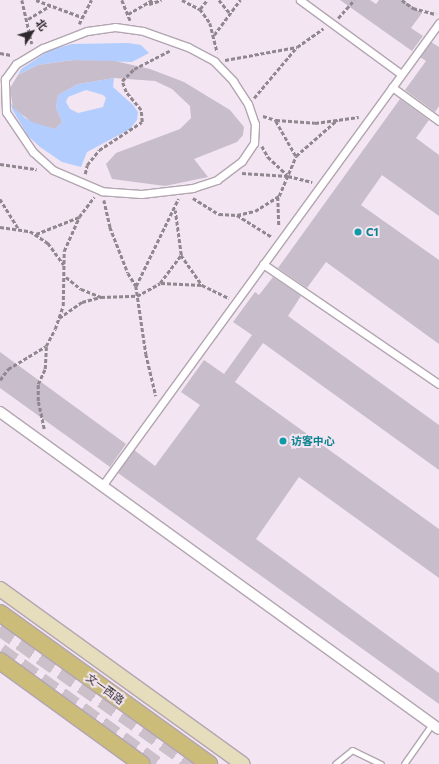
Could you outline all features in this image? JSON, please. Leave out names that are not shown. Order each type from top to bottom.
[{"type":"main road","points":[[0,589],[243,764]]},
{"type":"main road","name":"文一西路","points":[[0,613],[209,764]]},
{"type":"main road","points":[[0,661],[142,764]]},
{"type":"street","points":[[300,0],[402,74]]},
{"type":"street","points":[[102,486],[439,23]]},
{"type":"street","points":[[115,27],[134,30],[182,45],[216,61],[233,81],[248,104],[255,134],[254,143],[242,161],[217,180],[180,189],[141,194],[101,191],[52,170],[20,134],[6,112],[3,97],[5,80],[16,64],[33,54],[72,36],[87,31],[115,27]]},
{"type":"street","points":[[392,87],[439,121]]},
{"type":"street","points":[[263,264],[439,384]]},
{"type":"street","points":[[0,412],[435,726]]},
{"type":"lane","points":[[404,764],[435,726]]},
{"type":"lane","points":[[335,764],[352,750],[381,764]]},
{"type":"path","points":[[22,0],[28,19],[33,54]]},
{"type":"path","points":[[36,0],[82,17]]},
{"type":"path","points":[[72,36],[90,0]]},
{"type":"path","points":[[122,0],[134,30]]},
{"type":"path","points":[[148,4],[152,0]]},
{"type":"path","points":[[128,14],[148,4],[161,0]]},
{"type":"path","points":[[184,0],[200,9],[210,23],[214,36],[216,61],[297,47]]},
{"type":"path","points":[[200,9],[207,0]]},
{"type":"path","points":[[219,0],[229,12]]},
{"type":"path","points":[[214,36],[229,12],[240,0]]},
{"type":"path","points":[[248,104],[297,47],[332,23],[354,0]]},
{"type":"path","points":[[402,0],[413,8],[439,14]]},
{"type":"path","points":[[28,19],[50,6]]},
{"type":"path","points":[[82,183],[87,165],[99,150],[142,122],[141,110],[126,92],[122,81],[134,69],[182,45]]},
{"type":"path","points":[[251,112],[276,120],[315,123],[372,114]]},
{"type":"path","points":[[276,120],[296,156]]},
{"type":"path","points":[[285,235],[279,226],[278,196],[296,156],[337,120]]},
{"type":"path","points":[[255,134],[268,157],[288,176]]},
{"type":"path","points":[[0,164],[52,170]]},
{"type":"path","points":[[228,172],[288,176],[321,184]]},
{"type":"path","points":[[136,286],[175,210],[180,189],[219,214],[237,215],[255,211],[278,196]]},
{"type":"path","points":[[46,446],[38,401],[38,384],[45,369],[46,346],[59,318],[65,276],[64,251],[79,217],[101,191]]},
{"type":"path","points":[[101,191],[110,227],[136,286],[146,354],[159,407]]},
{"type":"path","points":[[0,199],[18,229]]},
{"type":"path","points":[[175,210],[181,256],[202,285]]},
{"type":"path","points":[[237,215],[279,242]]},
{"type":"path","points":[[35,235],[79,217]]},
{"type":"path","points":[[0,227],[18,229],[35,235],[48,244],[64,267]]},
{"type":"path","points":[[59,318],[82,302],[100,297],[137,296],[160,283],[181,256]]},
{"type":"path","points":[[65,276],[81,289],[100,297]]},
{"type":"path","points":[[160,283],[202,285],[236,302]]},
{"type":"path","points":[[0,380],[8,369],[46,346]]},
{"type":"water","points":[[128,43],[141,45],[149,53],[132,62],[72,60],[38,65],[18,75],[21,69],[50,50],[72,44]]},
{"type":"water","points":[[114,78],[113,87],[133,105],[138,112],[137,120],[130,129],[87,152],[81,167],[62,162],[40,147],[28,136],[12,109],[11,103],[25,118],[55,129],[62,122],[56,108],[58,95],[78,84]],"holes":[[[86,90],[103,95],[106,98],[103,107],[78,113],[70,109],[66,102],[68,97]]]},
{"type":"building","points":[[340,0],[370,0],[376,4],[379,0],[403,0],[422,13],[411,28],[423,36],[412,51]]},
{"type":"building","points":[[431,42],[439,47],[439,106],[435,112],[405,90],[426,61],[420,57]]},
{"type":"building","points":[[73,60],[115,61],[150,69],[184,82],[230,110],[244,127],[243,135],[237,142],[194,159],[208,177],[165,186],[112,179],[106,164],[116,153],[180,129],[191,118],[190,106],[172,89],[155,81],[114,78],[78,84],[58,95],[56,108],[62,122],[55,129],[32,122],[13,108],[10,88],[18,75],[38,65]]},
{"type":"building","name":"C1","points":[[400,99],[429,120],[416,138],[439,155],[439,216],[382,175],[361,205],[439,260],[439,344],[326,262],[307,288],[278,268]]},
{"type":"building","points":[[273,277],[301,296],[288,316],[439,425],[439,470],[263,343],[235,382],[439,529],[439,578],[299,477],[256,539],[439,673],[439,704],[118,473],[134,450],[155,466],[200,405],[181,392],[204,360],[224,374],[252,335],[233,322],[255,292],[259,295]]},
{"type":"building","points":[[0,352],[126,444],[110,467],[0,388]]},
{"type":"tunnel","points":[[0,627],[194,764]]},
{"type":"tunnel","points":[[0,651],[156,764]]},
{"type":"place","name":"C1","points":[[358,232]]},
{"type":"place","name":"访客中心","points":[[283,441]]}]
